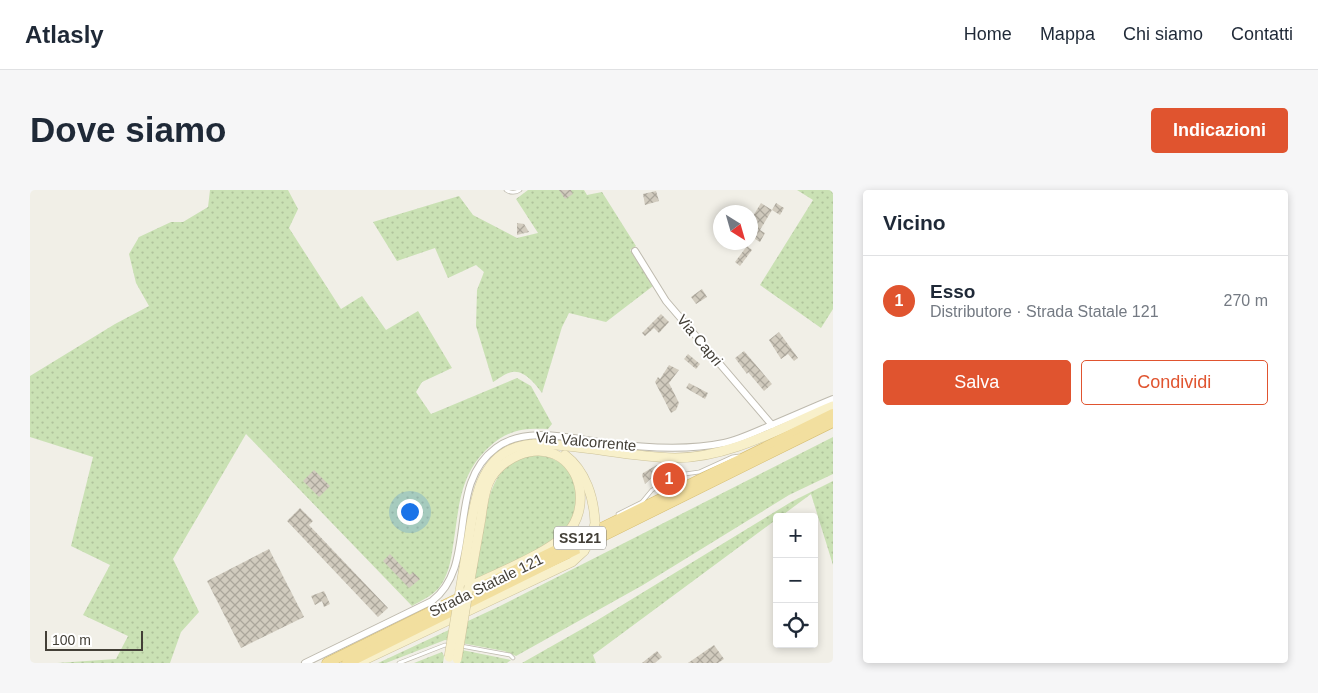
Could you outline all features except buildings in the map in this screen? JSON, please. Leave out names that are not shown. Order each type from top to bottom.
[{"type":"main road","points":[[453,660],[460,590],[479,488],[491,466],[504,453],[522,446],[534,444],[558,444],[642,456],[692,456],[732,448],[833,406]]},
{"type":"main road","name":"Strada Statale 121","points":[[327,663],[833,414]]},
{"type":"main road","name":"Strada Statale 121","points":[[347,663],[833,422]]},
{"type":"main road","points":[[358,663],[572,562],[584,551],[592,538],[595,509],[592,496],[583,476],[576,465],[562,453],[534,444]]},
{"type":"main road","points":[[453,601],[475,584],[559,541],[574,525],[580,510],[581,498],[574,473],[565,462],[554,454],[537,451],[519,455],[502,464],[490,479],[484,498],[469,586],[453,660]]},
{"type":"street","name":"Via Capri","points":[[635,251],[666,300],[772,425]]},
{"type":"street","name":"Via Valcorrente","points":[[305,663],[432,601],[441,594],[456,567],[464,513],[472,480],[483,460],[495,448],[506,442],[514,438],[538,434],[627,445],[681,448],[725,443],[833,398]]},
{"type":"lane","points":[[506,190],[509,192],[520,190]]},
{"type":"lane","points":[[399,663],[445,645],[474,648],[510,655],[513,658]]},
{"type":"green space","points":[[210,190],[288,190],[298,209],[289,228],[341,309],[362,296],[386,330],[418,311],[452,368],[422,382],[416,392],[431,414],[517,378],[531,386],[552,424],[548,429],[516,431],[502,437],[478,458],[471,469],[462,493],[451,557],[444,579],[435,592],[412,606],[246,434],[173,559],[199,612],[181,632],[170,663],[57,663],[116,659],[128,636],[83,615],[110,565],[71,546],[93,457],[30,437],[30,376],[115,324],[149,306],[136,283],[129,254],[139,237],[171,222],[183,222],[208,207]]},
{"type":"green space","points":[[528,190],[584,190],[587,195],[602,192],[636,246],[630,250],[653,286],[606,322],[569,313],[562,327],[542,393],[529,378],[517,372],[507,374],[493,382],[476,326],[477,290],[484,272],[476,265],[448,278],[435,248],[397,261],[373,222],[459,196],[473,215],[517,238],[538,233],[516,199]]},
{"type":"green space","points":[[797,190],[833,190],[833,309],[821,328],[760,285],[813,200]]},
{"type":"green space","points":[[833,437],[833,474],[789,495],[643,585],[516,656],[504,651],[445,640],[386,663],[378,663],[498,607]]},
{"type":"green space","points":[[533,455],[557,461],[570,473],[577,490],[577,507],[571,523],[564,532],[541,549],[474,582],[488,503],[495,482],[509,465]]},
{"type":"green space","points":[[833,481],[833,565],[811,494],[785,513],[773,513],[773,522],[593,655],[596,663],[522,663],[596,621],[791,502]]},
{"type":"green space","points":[[462,650],[511,660],[507,663],[460,663]]},
{"type":"green space","points":[[442,652],[444,656],[443,663],[414,663]]},
{"type":"place","name":"Esso","points":[[669,479]]}]
